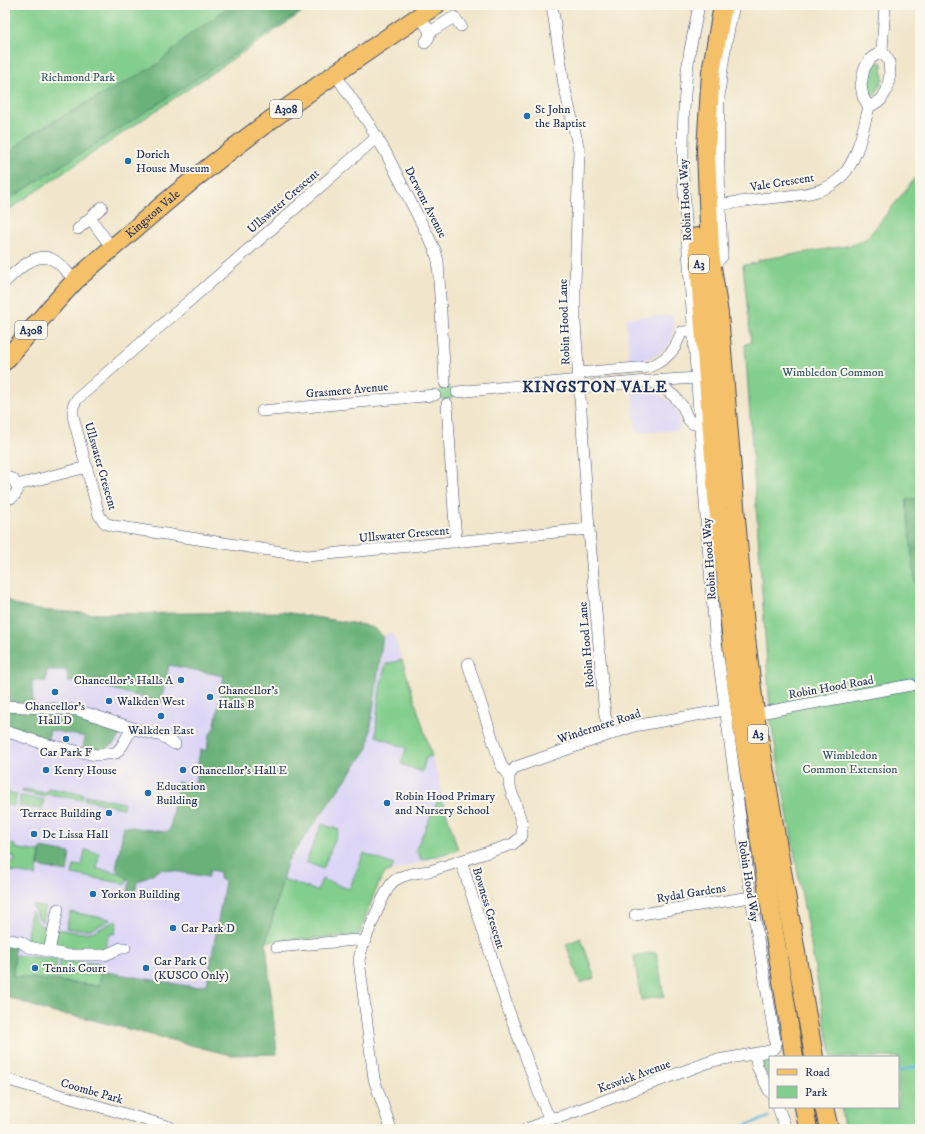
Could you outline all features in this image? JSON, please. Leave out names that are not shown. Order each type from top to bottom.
[{"type":"main road","name":"Kingston Vale","points":[[5,360],[76,281],[182,188],[285,109],[436,5]]},
{"type":"main road","name":"Robin Hood Way","points":[[711,5],[700,70],[694,135],[696,214],[712,438],[737,688],[794,1056]]},
{"type":"main road","name":"Robin Hood Way","points":[[723,5],[711,72],[706,148],[710,253],[719,314],[746,638],[755,714],[814,1056]]},
{"type":"main road","points":[[804,1108],[808,1129]]},
{"type":"main road","points":[[824,1108],[829,1129]]},
{"type":"street","name":"Robin Hood Lane","points":[[552,5],[564,85],[579,150],[574,284],[579,380],[589,529],[605,716],[612,734]]},
{"type":"street","name":"Robin Hood Way","points":[[699,5],[690,52],[683,140],[694,378],[700,424],[715,634],[751,897],[776,1046],[770,1051],[755,1054]]},
{"type":"street","points":[[713,266],[722,257],[719,97],[727,37],[734,5]]},
{"type":"street","points":[[882,51],[870,59],[864,69],[861,85],[863,97],[869,107],[881,100],[887,90],[890,74],[889,60],[882,51],[885,5]]},
{"type":"street","points":[[420,16],[430,32],[429,38],[425,43]]},
{"type":"street","points":[[430,32],[454,17],[461,26]]},
{"type":"street","name":"Derwent Avenue","points":[[335,74],[377,137],[435,250],[438,262],[445,383]]},
{"type":"street","name":"Vale Crescent","points":[[720,204],[804,194],[819,191],[832,185],[843,176],[851,164],[869,107]]},
{"type":"street","name":"Ullswater Crescent","points":[[377,137],[77,399],[73,406],[73,416],[99,515],[105,523],[114,526],[307,556],[589,529]]},
{"type":"street","points":[[78,229],[102,207]]},
{"type":"street","points":[[90,218],[112,248]]},
{"type":"street","points":[[5,282],[25,265],[40,258],[48,258],[55,261],[76,281]]},
{"type":"street","points":[[457,392],[579,380],[649,367],[668,356],[675,347],[682,332],[692,331]]},
{"type":"street","points":[[579,380],[648,381],[694,378]]},
{"type":"street","points":[[648,381],[660,385],[675,397],[683,407],[688,419],[693,424],[700,424]]},
{"type":"street","points":[[445,383],[451,384],[457,392],[455,399],[450,404],[443,404],[438,401],[435,394],[436,388],[445,383]]},
{"type":"street","name":"Grasmere Avenue","points":[[262,411],[435,394]]},
{"type":"street","points":[[447,404],[456,542]]},
{"type":"street","points":[[17,485],[87,467]]},
{"type":"street","points":[[5,477],[13,479],[17,485],[17,493],[10,499],[5,499]]},
{"type":"street","points":[[461,861],[513,844],[522,836],[522,824],[509,784],[509,775],[501,765],[468,664]]},
{"type":"street","name":"Robin Hood Road","points":[[755,714],[911,686]]},
{"type":"street","points":[[5,706],[77,710],[162,736],[176,744]]},
{"type":"street","name":"Windermere Road","points":[[509,775],[516,767],[634,726],[725,710]]},
{"type":"street","points":[[5,731],[45,744],[98,755],[116,753],[122,746],[132,728]]},
{"type":"street","name":"Bowness Crescent","points":[[391,1129],[374,1079],[359,960],[361,951],[389,886],[393,881],[421,871],[430,871],[461,861],[508,1009],[545,1110],[549,1116]]},
{"type":"street","name":"Rydal Gardens","points":[[636,915],[751,897]]},
{"type":"street","points":[[49,952],[58,909]]},
{"type":"street","points":[[5,939],[21,942],[29,947],[49,952],[67,954],[105,955],[121,948],[125,948]]},
{"type":"street","points":[[278,947],[356,940],[364,944]]},
{"type":"street","points":[[755,1054],[757,1066],[769,1090]]},
{"type":"street","name":"Keswick Avenue","points":[[526,1129],[540,1124],[549,1116],[552,1118],[560,1117],[712,1061],[755,1054]]},
{"type":"street","name":"Coombe Park","points":[[5,1079],[170,1127],[172,1129]]},
{"type":"street","points":[[778,1108],[786,1129]]},
{"type":"shaded area","points":[[673,315],[674,329],[671,340],[665,349],[646,359],[629,360],[626,318]]},
{"type":"shaded area","points":[[647,390],[657,393],[673,404],[678,413],[680,430],[636,433],[632,391]]},
{"type":"shaded area","points":[[5,599],[19,606],[38,610],[99,614],[284,612],[370,626],[383,636],[393,632],[432,756],[458,851],[385,873],[373,897],[359,935],[266,942],[277,1054],[230,1055],[83,1018],[50,1012],[5,996]]},
{"type":"green space","name":"Richmond Park","points":[[5,5],[313,5],[5,212]]},
{"type":"green space","points":[[230,5],[310,5],[5,202],[5,158],[27,136],[158,64],[191,33],[212,20]]},
{"type":"green space","points":[[879,62],[882,64],[883,79],[875,95],[871,97],[868,94],[869,76],[872,68]]},
{"type":"green space","name":"Wimbledon Common","points":[[920,172],[920,1129],[844,1129],[841,1108],[899,1108],[899,1056],[832,1056],[771,723],[745,344],[751,343],[743,265],[758,263],[758,260],[852,245],[865,239]]},
{"type":"green space","points":[[446,386],[451,388],[453,393],[451,398],[446,400],[441,398],[439,393],[441,388]]},
{"type":"green space","points":[[920,498],[920,627],[906,500]]},
{"type":"green space","points":[[5,599],[19,606],[38,610],[99,614],[284,612],[370,626],[383,636],[368,748],[287,862],[266,942],[277,1054],[230,1055],[85,1018],[50,1012],[5,996],[5,944],[15,945],[13,976],[99,986],[101,971],[194,987],[207,984],[225,881],[219,879],[220,872],[210,870],[208,877],[162,869],[137,882],[134,898],[127,897],[130,881],[116,869],[124,826],[165,832],[170,830],[177,782],[195,784],[200,750],[207,750],[209,735],[214,729],[224,676],[169,665],[161,703],[134,695],[136,688],[97,678],[95,684],[68,682],[67,670],[47,670],[46,681],[32,681],[33,703],[5,703]]},
{"type":"green space","points":[[402,660],[432,756],[426,758],[422,772],[401,764],[406,748],[376,736],[377,708],[386,664]]},
{"type":"green space","points":[[97,678],[136,688],[134,695],[95,684]]},
{"type":"green space","points":[[5,709],[73,713],[122,729],[117,740],[108,748],[100,750],[87,749],[83,748],[85,737],[50,730],[47,741],[5,727]]},
{"type":"green space","points":[[48,788],[83,794],[82,800],[48,794],[44,797],[22,792],[23,789],[47,793]]},
{"type":"green space","points":[[5,792],[17,794],[14,806],[5,804]]},
{"type":"green space","points":[[86,795],[124,803],[123,808],[85,800]]},
{"type":"green space","points":[[20,796],[44,800],[42,809],[19,806]]},
{"type":"green space","points":[[438,800],[444,805],[458,850],[421,860],[419,854],[415,851]]},
{"type":"green space","points":[[322,824],[339,830],[323,869],[306,862]]},
{"type":"green space","points":[[5,843],[15,845],[15,848],[40,852],[36,876],[5,870],[6,861],[14,862],[15,857],[5,855]]},
{"type":"green space","points":[[41,848],[70,853],[67,872],[38,866]]},
{"type":"green space","points":[[85,850],[99,853],[97,869],[122,873],[128,878],[126,884],[72,874],[74,865],[82,866]]},
{"type":"green space","points":[[364,853],[394,865],[381,879],[359,935],[266,942],[283,879],[317,891],[322,879],[349,889]]},
{"type":"green space","points":[[32,905],[45,907],[42,922],[37,917]]},
{"type":"green space","points":[[31,911],[36,920],[42,926],[50,928],[45,946],[26,943]]},
{"type":"green space","points":[[70,912],[110,920],[89,929],[79,930],[66,928]]},
{"type":"green space","points":[[114,921],[117,921],[115,933],[109,935],[105,946],[100,951],[65,951],[56,948],[54,945],[57,929],[81,933],[99,929]]},
{"type":"green space","points":[[581,938],[595,978],[580,983],[566,944]]},
{"type":"green space","points":[[656,952],[664,996],[641,1000],[634,956]]},
{"type":"green space","name":"Tennis Court","points":[[15,955],[57,959],[55,981],[13,976]]},
{"type":"green space","points":[[60,960],[102,964],[99,986],[57,981]]},
{"type":"green space","points":[[769,1056],[769,1079],[762,1064],[764,1057]]},
{"type":"waterway","points":[[901,681],[919,678]]},
{"type":"waterway","points":[[899,1072],[920,1065]]},
{"type":"waterway","points":[[735,1129],[769,1117]]},
{"type":"place","name":"St John the Baptist","points":[[527,116]]},
{"type":"place","name":"Dorich House Museum","points":[[128,161]]},
{"type":"place","name":"Chancellor's Halls A","points":[[181,680]]},
{"type":"place","name":"Chancellor's Hall D","points":[[55,692]]},
{"type":"place","name":"Chancellor's Halls B","points":[[210,697]]},
{"type":"place","name":"Walkden West","points":[[109,701]]},
{"type":"place","name":"Walkden East","points":[[161,716]]},
{"type":"place","name":"Car Park F","points":[[66,739]]},
{"type":"place","name":"Kenry House","points":[[46,770]]},
{"type":"place","name":"Chancellor's Hall E","points":[[183,770]]},
{"type":"place","name":"Education Building","points":[[148,793]]},
{"type":"place","name":"Robin Hood Primary and Nursery School","points":[[387,803]]},
{"type":"place","name":"Terrace Building","points":[[109,813]]},
{"type":"place","name":"De Lissa Hall","points":[[34,834]]},
{"type":"place","name":"Yorkon Building","points":[[93,894]]},
{"type":"place","name":"Car Park D","points":[[173,928]]},
{"type":"place","name":"Tennis Court","points":[[35,968]]},
{"type":"place","name":"Car Park C (KUSCO Only)","points":[[146,968]]},
{"type":"district","name":"KINGSTON VALE","points":[[595,386]]},
{"type":"park label","name":"Wimbledon Common Extension","points":[[850,762]]}]
